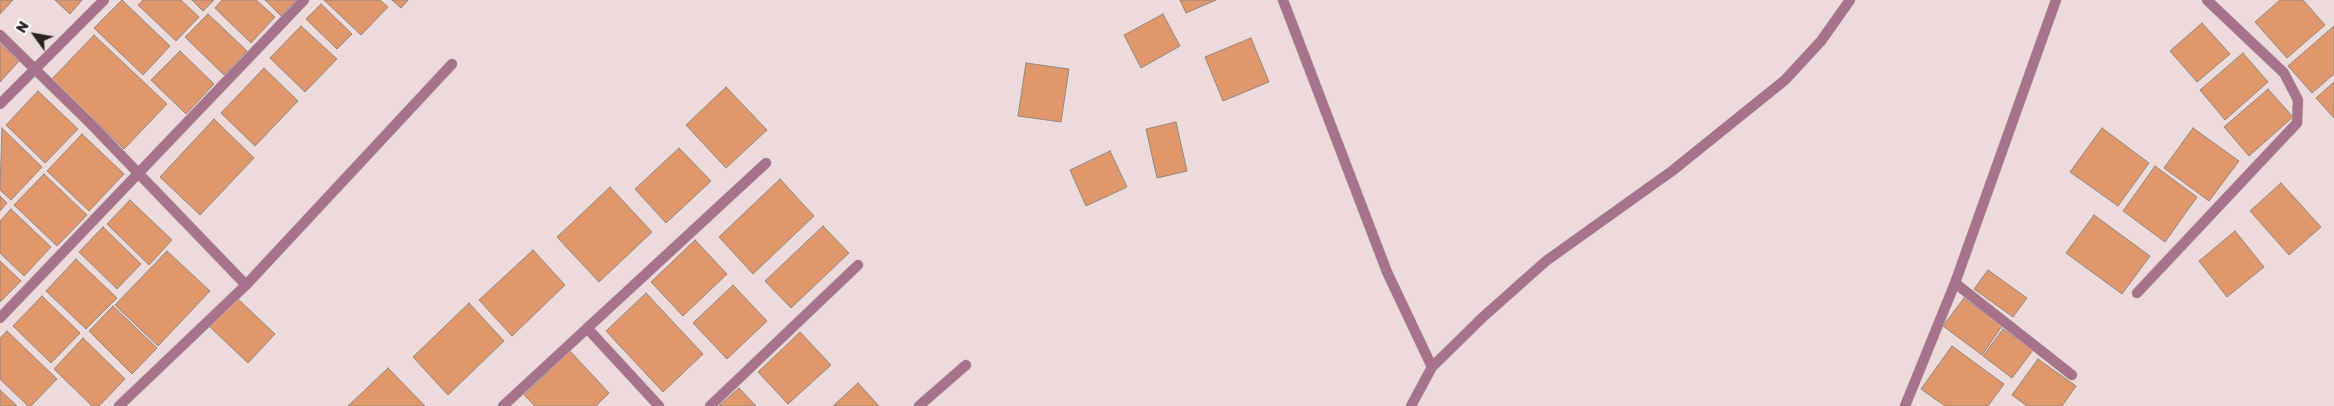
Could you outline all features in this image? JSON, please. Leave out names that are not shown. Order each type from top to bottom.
[{"type":"street","points":[[0,104],[104,0]]},
{"type":"street","points":[[0,318],[139,175],[304,0]]},
{"type":"street","points":[[1283,0],[1387,272],[1432,367]]},
{"type":"street","points":[[1411,406],[1432,367],[1482,317],[1546,261],[1672,171],[1785,80],[1821,41],[1850,0]]},
{"type":"street","points":[[1904,406],[1955,283],[2056,0]]},
{"type":"street","points":[[2136,293],[2297,123],[2298,100],[2284,73],[2207,0]]},
{"type":"street","points":[[0,35],[246,285]]},
{"type":"street","points":[[119,406],[246,285],[452,64]]},
{"type":"street","points":[[503,406],[766,163]]},
{"type":"street","points":[[710,406],[858,264]]},
{"type":"street","points":[[1955,283],[2072,375]]},
{"type":"street","points":[[587,328],[659,406]]},
{"type":"street","points":[[919,406],[966,365]]},
{"type":"building","points":[[0,0],[13,0],[0,14]]},
{"type":"building","points":[[55,0],[82,0],[70,14]]},
{"type":"building","points":[[122,0],[170,46],[143,75],[94,28]]},
{"type":"building","points":[[143,0],[181,0],[199,17],[176,41],[138,5]]},
{"type":"building","points":[[192,0],[214,0],[203,11]]},
{"type":"building","points":[[222,0],[256,0],[275,17],[251,43],[215,8]]},
{"type":"building","points":[[265,0],[296,0],[281,16]]},
{"type":"building","points":[[324,0],[380,0],[388,7],[361,35]]},
{"type":"building","points":[[392,0],[408,0],[401,8]]},
{"type":"building","points":[[1180,0],[1216,0],[1186,13]]},
{"type":"building","points":[[2280,0],[2303,0],[2325,25],[2287,58],[2255,22]]},
{"type":"building","points":[[321,4],[352,34],[337,49],[306,19]]},
{"type":"building","points":[[208,14],[247,51],[224,75],[185,37]]},
{"type":"building","points":[[1163,14],[1180,46],[1141,68],[1124,35]]},
{"type":"building","points":[[2202,23],[2230,54],[2197,82],[2170,51]]},
{"type":"building","points":[[301,26],[337,59],[305,92],[270,58]]},
{"type":"building","points":[[2334,26],[2334,74],[2312,93],[2288,66]]},
{"type":"building","points":[[94,35],[167,104],[124,149],[52,79]]},
{"type":"building","points":[[1251,38],[1269,82],[1223,101],[1205,57]]},
{"type":"building","points":[[0,44],[19,61],[0,82]]},
{"type":"building","points":[[180,51],[214,84],[186,114],[151,80]]},
{"type":"building","points":[[2243,53],[2268,82],[2225,120],[2200,90]]},
{"type":"building","points":[[1026,63],[1069,69],[1061,122],[1018,116]]},
{"type":"building","points":[[264,68],[298,101],[255,146],[221,113]]},
{"type":"building","points":[[2334,82],[2334,118],[2316,98]]},
{"type":"building","points":[[726,87],[767,130],[726,168],[686,125]]},
{"type":"building","points":[[2268,89],[2293,117],[2249,156],[2224,127]]},
{"type":"building","points":[[38,91],[78,129],[45,163],[6,125]]},
{"type":"building","points":[[214,119],[254,158],[200,215],[160,177]]},
{"type":"building","points":[[1176,122],[1187,171],[1157,178],[1146,129]]},
{"type":"building","points":[[2,128],[42,167],[11,200],[0,190]]},
{"type":"building","points":[[2102,128],[2149,163],[2118,206],[2070,172]]},
{"type":"building","points":[[2193,128],[2239,161],[2209,201],[2164,168]]},
{"type":"building","points":[[82,134],[124,174],[89,211],[47,171]]},
{"type":"building","points":[[679,148],[711,181],[666,223],[635,189]]},
{"type":"building","points":[[1110,151],[1127,187],[1086,206],[1070,170]]},
{"type":"building","points":[[2155,166],[2197,197],[2165,242],[2123,211]]},
{"type":"building","points":[[44,174],[87,215],[57,246],[14,205]]},
{"type":"building","points":[[780,179],[814,216],[753,274],[719,237]]},
{"type":"building","points":[[2281,183],[2321,227],[2289,255],[2250,211]]},
{"type":"building","points":[[610,187],[652,232],[599,282],[557,237]]},
{"type":"building","points":[[0,196],[7,203],[0,211]]},
{"type":"building","points":[[130,200],[172,240],[149,265],[107,224]]},
{"type":"building","points":[[11,209],[51,247],[24,276],[0,253],[0,221]]},
{"type":"building","points":[[2094,215],[2150,256],[2122,294],[2066,253]]},
{"type":"building","points":[[823,226],[849,253],[791,308],[765,281]]},
{"type":"building","points":[[103,227],[141,264],[117,289],[79,252]]},
{"type":"building","points":[[2235,231],[2264,267],[2227,297],[2199,261]]},
{"type":"building","points":[[695,240],[727,274],[683,316],[651,282]]},
{"type":"building","points":[[533,250],[565,285],[512,336],[479,300]]},
{"type":"building","points":[[167,251],[210,291],[158,346],[115,305]]},
{"type":"building","points":[[76,259],[117,298],[86,329],[46,291]]},
{"type":"building","points":[[0,261],[21,281],[0,302]]},
{"type":"building","points":[[1988,270],[2027,298],[2013,317],[1974,289]]},
{"type":"building","points":[[733,285],[767,321],[727,359],[693,323]]},
{"type":"building","points":[[646,293],[703,354],[663,392],[606,331]]},
{"type":"building","points":[[42,296],[80,333],[51,363],[13,326]]},
{"type":"building","points":[[237,298],[275,334],[248,363],[210,327]]},
{"type":"building","points":[[1964,298],[2002,326],[1982,355],[1943,326]]},
{"type":"building","points":[[469,303],[504,341],[448,395],[413,357]]},
{"type":"building","points":[[113,306],[157,348],[132,374],[89,331]]},
{"type":"building","points":[[2003,329],[2033,350],[2012,378],[1983,356]]},
{"type":"building","points":[[7,331],[57,379],[31,406],[28,406],[0,379],[0,338]]},
{"type":"building","points":[[800,332],[831,365],[788,404],[758,372]]},
{"type":"building","points":[[83,338],[125,379],[99,406],[92,406],[54,369]]},
{"type":"building","points":[[1952,346],[2004,384],[1988,406],[1945,406],[1921,389]]},
{"type":"building","points":[[570,351],[609,393],[596,406],[535,406],[524,395]]},
{"type":"building","points":[[2038,359],[2076,386],[2062,406],[2027,406],[2012,395]]},
{"type":"building","points":[[388,368],[425,406],[348,406]]},
{"type":"building","points":[[858,383],[879,406],[833,406]]},
{"type":"building","points":[[739,388],[756,406],[719,406]]},
{"type":"building","points":[[0,390],[17,406],[0,406]]}]
